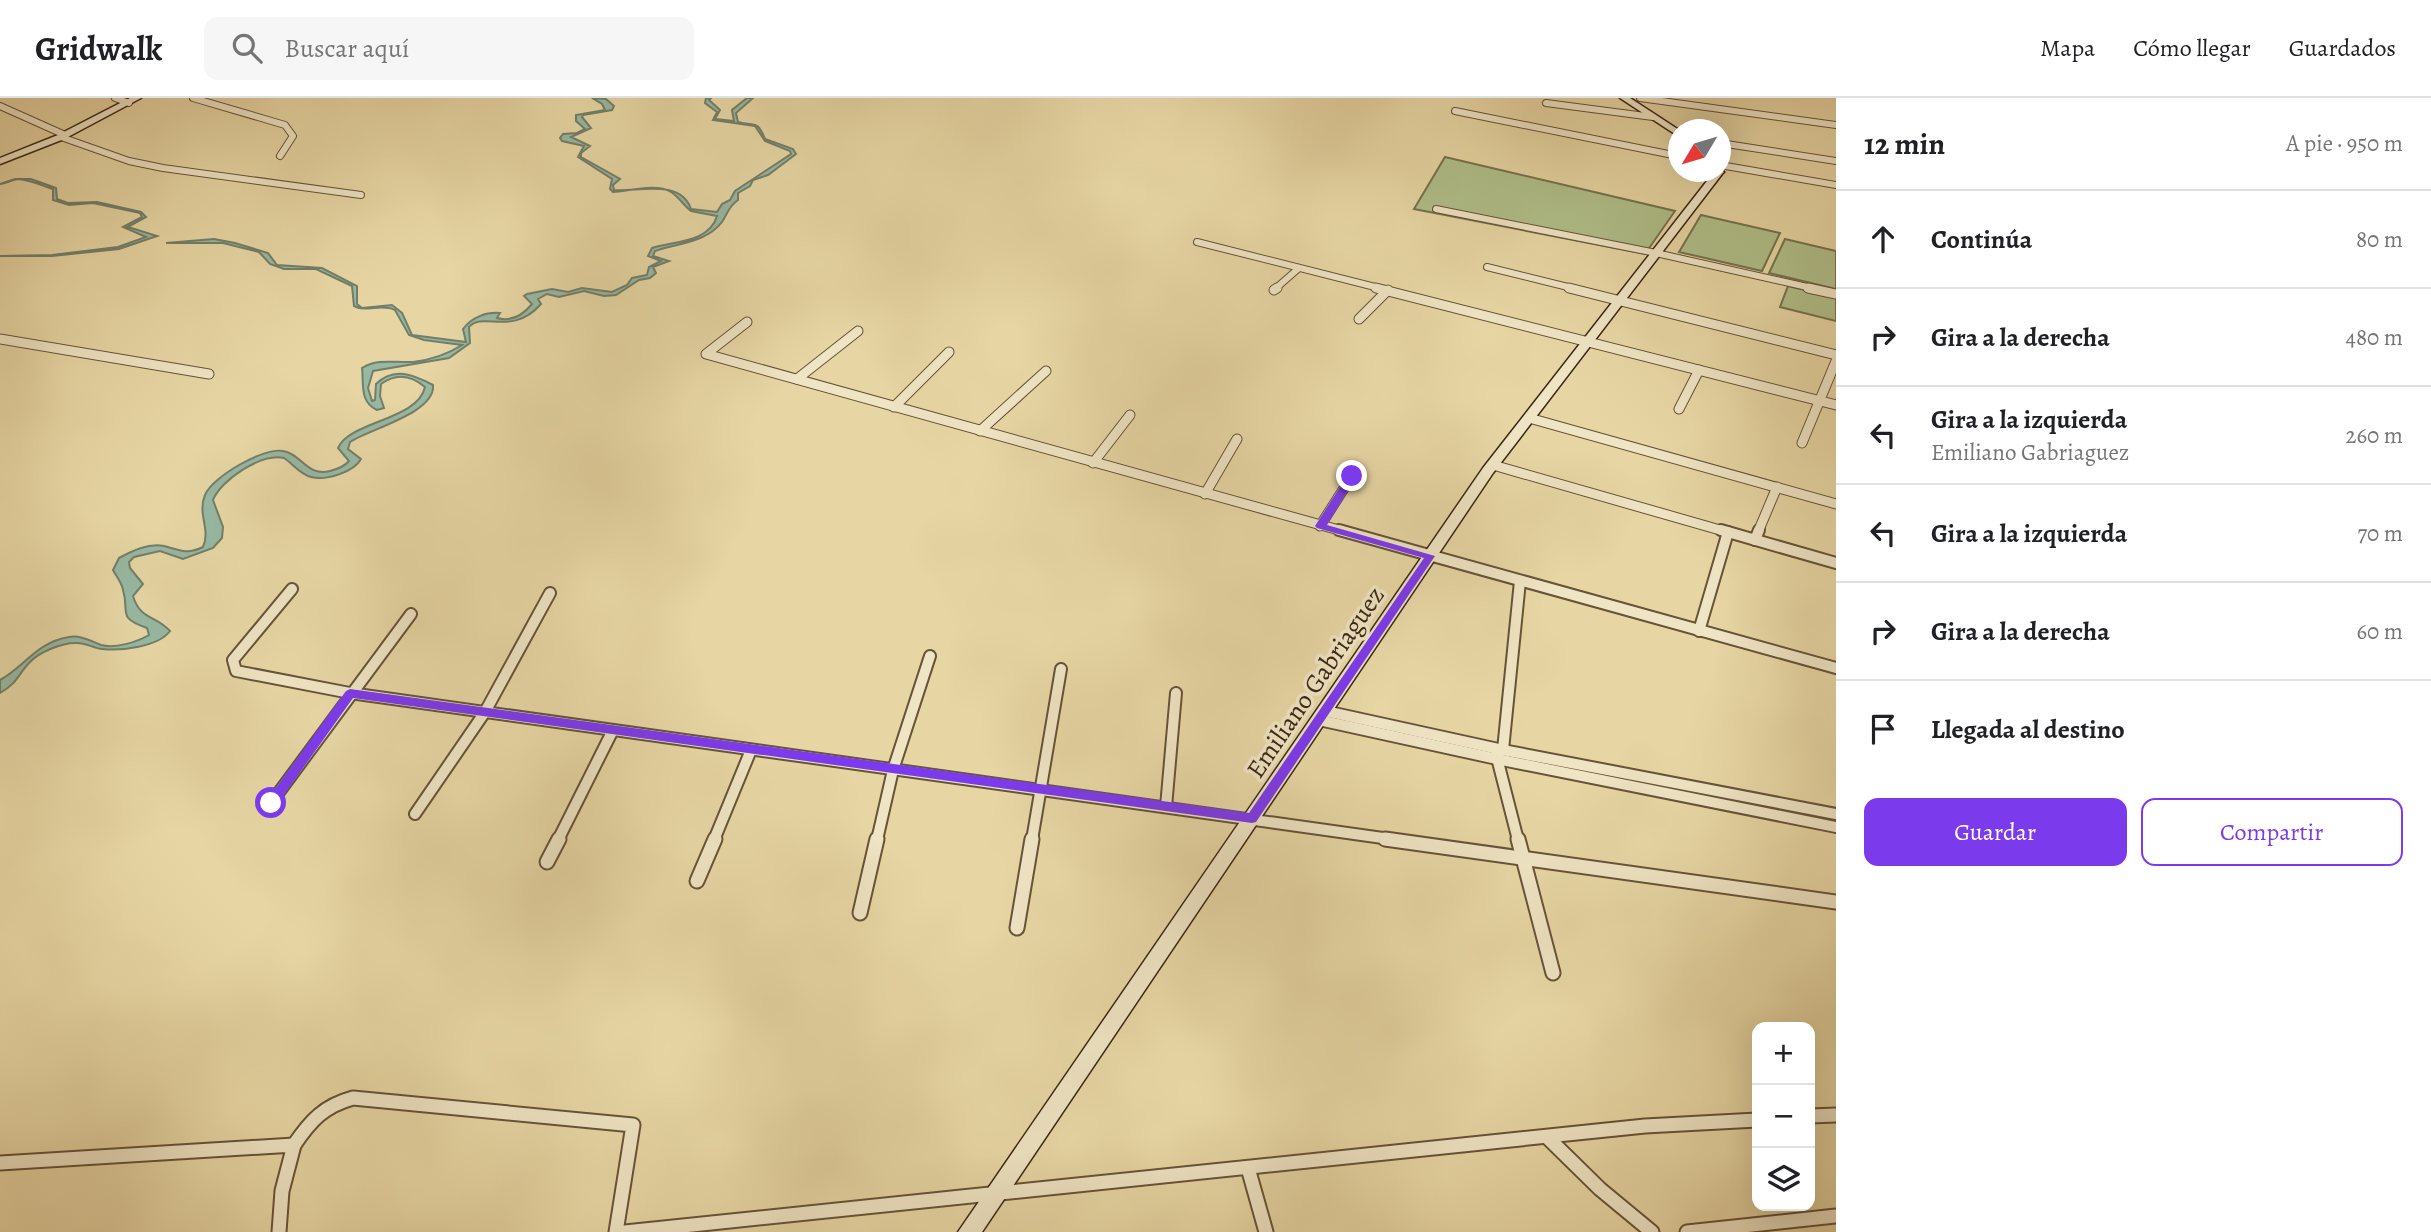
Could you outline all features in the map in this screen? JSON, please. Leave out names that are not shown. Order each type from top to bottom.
[{"type":"main road","points":[[1624,98],[1668,127]]},
{"type":"main road","points":[[0,161],[63,136],[133,100]]},
{"type":"main road","name":"Emiliano Gabriaguez","points":[[969,1232],[1493,465],[1711,182]]},
{"type":"street","points":[[115,98],[133,100]]},
{"type":"street","points":[[193,98],[285,125],[293,136],[280,156]]},
{"type":"street","points":[[1640,98],[1836,125]]},
{"type":"street","points":[[1546,103],[1653,117]]},
{"type":"street","points":[[0,106],[63,136],[129,161],[361,195]]},
{"type":"street","points":[[1455,111],[1668,154]]},
{"type":"street","points":[[1731,145],[1836,161]]},
{"type":"street","points":[[1731,167],[1836,185]]},
{"type":"street","points":[[1436,209],[1656,253],[1836,294]]},
{"type":"street","points":[[1197,242],[1836,405]]},
{"type":"street","points":[[1487,267],[1836,355]]},
{"type":"street","points":[[1274,289],[1299,268]]},
{"type":"street","points":[[1359,319],[1388,290]]},
{"type":"street","points":[[747,322],[706,354],[1836,668]]},
{"type":"street","points":[[797,380],[858,331]]},
{"type":"street","points":[[0,339],[209,374]]},
{"type":"street","points":[[894,407],[949,352]]},
{"type":"street","points":[[1802,443],[1836,361]]},
{"type":"street","points":[[1679,409],[1699,370]]},
{"type":"street","points":[[980,431],[1045,371]]},
{"type":"street","points":[[1093,463],[1130,415]]},
{"type":"street","points":[[1528,418],[1836,504]]},
{"type":"street","points":[[1205,494],[1237,439]]},
{"type":"street","points":[[1493,465],[1836,563]]},
{"type":"street","points":[[1321,526],[1352,476]]},
{"type":"street","points":[[1755,540],[1777,487]]},
{"type":"street","points":[[1699,631],[1728,532]]},
{"type":"street","points":[[1520,581],[1498,752],[1553,973]]},
{"type":"street","points":[[292,589],[233,660],[233,667],[242,673],[350,693],[1836,902]]},
{"type":"street","points":[[415,814],[485,712],[550,593]]},
{"type":"street","points":[[271,803],[411,614]]},
{"type":"street","points":[[859,913],[893,769],[930,656]]},
{"type":"street","points":[[1017,928],[1061,669]]},
{"type":"street","points":[[1166,807],[1176,693]]},
{"type":"street","points":[[1322,715],[1836,827]]},
{"type":"street","points":[[547,862],[613,730]]},
{"type":"street","points":[[697,881],[751,750]]},
{"type":"street","points":[[1498,752],[1836,814]]},
{"type":"street","points":[[279,1232],[282,1191],[294,1145],[316,1114],[331,1104],[353,1098],[633,1125],[616,1232]]},
{"type":"street","points":[[1815,1116],[1836,1115]]},
{"type":"street","points":[[625,1232],[1645,1126],[1752,1120]]},
{"type":"street","points":[[1548,1138],[1600,1189],[1652,1232]]},
{"type":"street","points":[[0,1163],[294,1145]]},
{"type":"street","points":[[1248,1168],[1266,1232]]},
{"type":"street","points":[[1687,1232],[1836,1216]]},
{"type":"shaded area","points":[[592,98],[606,99],[614,106],[612,110],[583,115],[591,128],[571,137],[590,146],[581,153],[581,157],[620,179],[613,185],[614,190],[632,190],[613,192],[610,189],[612,179],[578,157],[584,146],[562,141],[560,138],[563,134],[577,133],[585,129],[576,121],[576,115],[605,110],[602,104]]},
{"type":"shaded area","points":[[706,98],[711,98],[709,100],[720,110],[715,119],[734,121],[732,110],[747,98],[753,98],[736,113],[738,122],[757,126],[765,139],[793,149],[796,154],[768,175],[753,180],[750,186],[738,193],[738,200],[722,222],[708,234],[655,251],[653,256],[669,261],[653,267],[656,273],[650,278],[639,280],[616,295],[604,296],[584,291],[559,297],[547,294],[538,299],[541,304],[530,314],[519,319],[475,323],[469,327],[470,343],[449,358],[373,371],[368,388],[372,401],[375,400],[376,384],[383,378],[397,374],[419,378],[433,385],[431,395],[413,412],[350,442],[348,449],[361,459],[352,468],[339,474],[317,478],[303,474],[284,458],[254,464],[224,484],[213,500],[223,527],[222,538],[213,548],[183,559],[160,551],[134,557],[129,562],[130,568],[143,584],[133,596],[136,604],[170,631],[157,641],[129,648],[102,649],[79,643],[57,646],[34,658],[14,682],[0,693],[0,680],[39,649],[58,640],[77,637],[113,646],[149,635],[147,628],[131,621],[126,614],[122,587],[113,570],[119,558],[152,546],[188,551],[203,547],[206,534],[202,509],[205,495],[217,480],[252,458],[283,451],[316,471],[330,471],[343,466],[349,461],[338,448],[345,439],[410,407],[420,398],[425,387],[403,377],[387,380],[381,384],[380,396],[384,408],[377,410],[371,407],[365,397],[362,368],[381,362],[425,360],[462,345],[424,340],[409,335],[395,310],[385,307],[364,309],[354,306],[352,286],[316,269],[284,269],[270,264],[259,252],[223,243],[166,243],[214,239],[268,253],[277,265],[322,268],[357,286],[357,304],[362,308],[392,305],[402,313],[412,335],[466,342],[463,329],[480,316],[500,313],[497,318],[516,317],[532,304],[524,296],[552,289],[568,292],[582,288],[612,292],[627,285],[632,278],[647,275],[649,267],[661,261],[648,256],[652,248],[689,240],[713,225],[717,216],[691,211],[666,190],[678,193],[686,199],[691,209],[717,212],[735,191],[791,154],[790,151],[765,141],[755,126],[713,120],[717,112],[705,103]]},
{"type":"shaded area","points":[[1445,157],[1675,211],[1645,254],[1414,209]]},
{"type":"shaded area","points":[[18,179],[31,179],[56,188],[57,199],[68,203],[97,202],[141,212],[146,217],[128,227],[157,236],[119,249],[52,256],[0,256],[52,255],[118,247],[146,237],[123,227],[142,217],[140,213],[93,203],[69,205],[53,200],[53,189]]},
{"type":"shaded area","points":[[1701,215],[1780,233],[1762,271],[1679,252]]},
{"type":"shaded area","points":[[1785,239],[1836,251],[1836,289],[1769,273]]},
{"type":"shaded area","points":[[1788,286],[1836,297],[1836,321],[1780,307]]},
{"type":"route","points":[[271,803],[350,693],[1252,818],[1430,556],[1321,526],[1352,476]]}]
